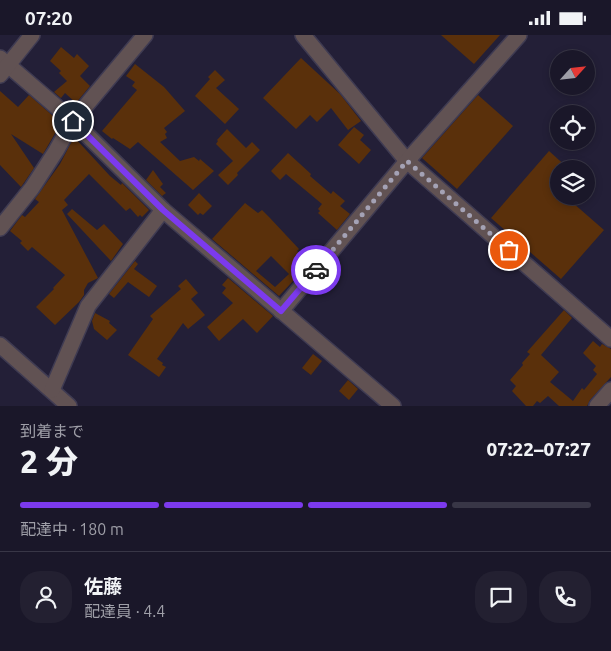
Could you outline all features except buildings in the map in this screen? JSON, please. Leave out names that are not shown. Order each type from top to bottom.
[{"type":"street","points":[[32,35],[3,66],[73,121],[163,210],[393,406]]},
{"type":"street","points":[[0,228],[32,188],[73,121],[145,35]]},
{"type":"street","points":[[303,35],[407,161],[611,339]]},
{"type":"street","points":[[281,311],[407,161],[519,35]]},
{"type":"street","points":[[52,390],[88,306],[163,210]]},
{"type":"street","points":[[0,345],[69,406]]},
{"type":"street","points":[[597,406],[611,390]]},
{"type":"way so far","points":[[316,270],[407,161],[509,250]]},
{"type":"route","points":[[73,121],[163,210],[281,311],[316,270]]}]
